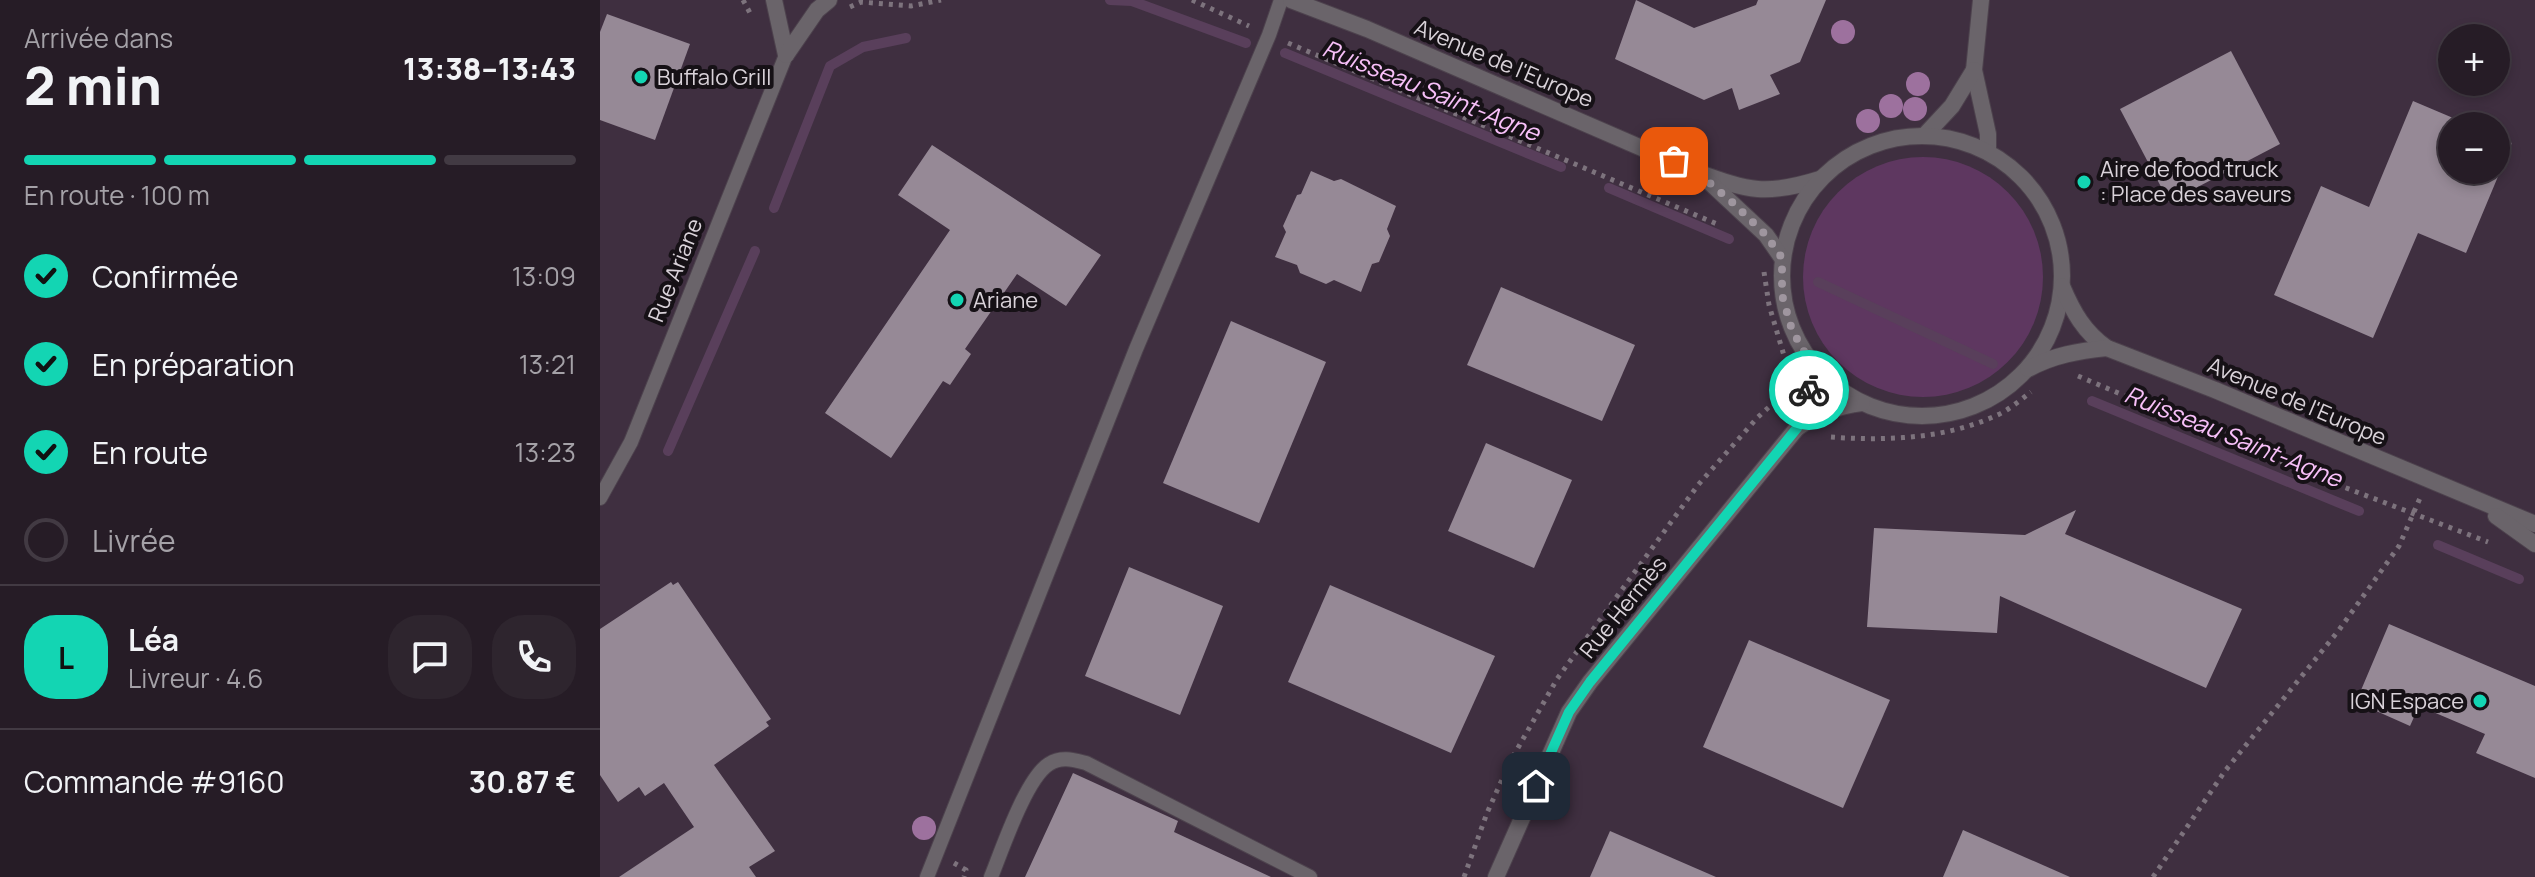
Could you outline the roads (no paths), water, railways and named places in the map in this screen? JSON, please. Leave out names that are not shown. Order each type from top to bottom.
[{"type":"street","points":[[774,0],[786,55]]},
{"type":"street","name":"Rue Ariane","points":[[786,55],[817,10],[829,0]]},
{"type":"street","name":"Avenue de l'Europe","points":[[1291,0],[1367,29],[1697,172],[1744,189],[1766,191],[1820,179]]},
{"type":"street","points":[[1981,0],[1974,70],[1988,134],[1988,152]]},
{"type":"street","points":[[1925,135],[1952,106],[1974,70]]},
{"type":"street","points":[[1925,135],[1958,140],[1988,152],[2015,170],[2042,204],[2052,223],[2061,254],[2062,286],[2051,331],[2026,370],[1990,398],[1949,414],[1904,415],[1862,403],[1833,385],[1810,362],[1792,330],[1782,295],[1782,258],[1794,216],[1820,179],[1851,154],[1887,140],[1925,135]]},
{"type":"street","name":"Avenue de l'Europe","points":[[1697,172],[1766,235],[1782,258]]},
{"type":"street","name":"Avenue de l'Europe","points":[[2062,286],[2080,323],[2107,348],[2535,524]]},
{"type":"street","name":"Avenue de l'Europe","points":[[2026,370],[2070,351],[2107,348]]},
{"type":"street","name":"Rue Hermès","points":[[1801,425],[1807,404],[1810,362]]},
{"type":"street","name":"Rue Hermès","points":[[1496,877],[1569,712],[1590,682],[1801,425],[1844,405],[1862,403]]},
{"type":"street","name":"Avenue de l'Europe","points":[[2469,497],[2535,544]]},
{"type":"lane","points":[[927,877],[1136,349],[1281,0]]},
{"type":"lane","name":"Rue Ariane","points":[[600,498],[631,442],[786,55]]},
{"type":"lane","points":[[991,877],[1033,779],[1050,763],[1066,759],[1086,763],[1310,877]]},
{"type":"waterway","name":"Ruisseau Saint-Agne","points":[[1110,0],[1132,1],[1246,43]]},
{"type":"waterway","name":"Ruisseau Saint-Agne","points":[[774,208],[830,66],[863,47],[906,38]]},
{"type":"waterway","name":"Ruisseau Saint-Agne","points":[[1285,53],[1561,167]]},
{"type":"waterway","name":"Ruisseau Saint-Agne","points":[[1609,188],[1729,239]]},
{"type":"waterway","name":"Ruisseau Saint-Agne","points":[[668,451],[755,251]]},
{"type":"waterway","name":"Ruisseau Saint-Agne","points":[[1818,282],[1993,364]]},
{"type":"waterway","name":"Ruisseau Saint-Agne","points":[[2092,401],[2359,511]]},
{"type":"waterway","name":"Ruisseau Saint-Agne","points":[[2438,545],[2519,579]]},
{"type":"place","name":"Buffalo Grill","points":[[641,77]]},
{"type":"place","name":"Aire de food truck : Place des saveurs","points":[[2084,182]]},
{"type":"place","name":"Ariane","points":[[957,300]]},
{"type":"place","name":"IGN Espace","points":[[2480,701]]}]
